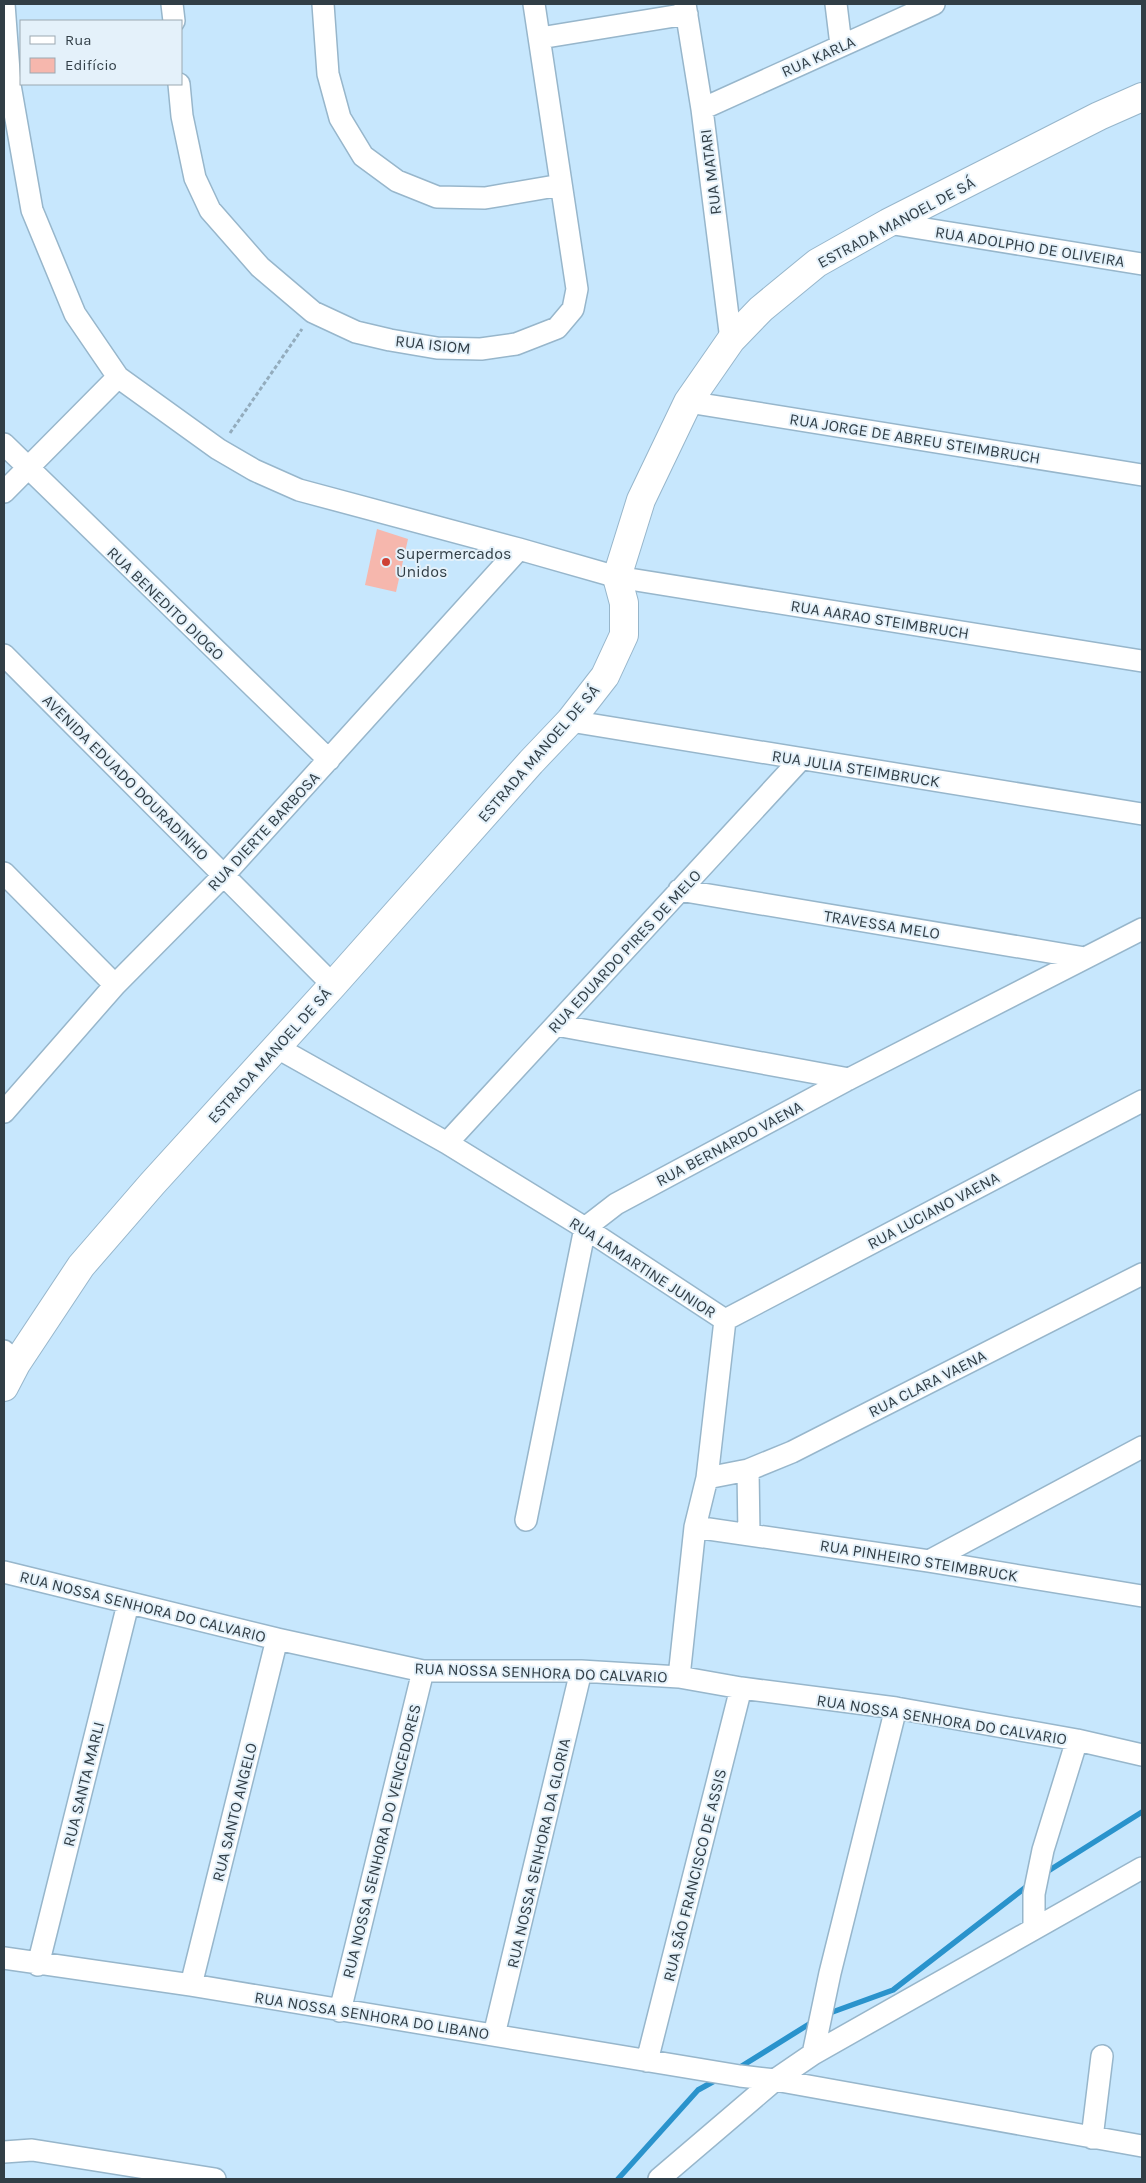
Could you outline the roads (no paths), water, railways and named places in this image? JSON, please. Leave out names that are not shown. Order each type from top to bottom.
[{"type":"main road","name":"ESTRADA MANOEL DE SÁ","points":[[4,1387],[10,1358],[81,1266],[152,1184],[570,721],[605,676],[624,635],[624,603],[618,577],[641,500],[688,402],[731,340],[761,310],[817,263],[888,223],[1099,116],[1142,97]]},
{"type":"street","name":"RUA AARAO STEIMBRUCH","points":[[4,4],[10,85],[32,210],[75,314],[118,376],[218,449],[254,470],[298,490],[519,548],[618,577],[1142,661]]},
{"type":"street","points":[[172,4],[174,20]]},
{"type":"street","points":[[323,4],[328,74],[340,118],[363,156],[397,181],[437,197],[485,198],[561,185]]},
{"type":"street","name":"RUA ISIOM","points":[[179,85],[182,116],[195,178],[210,210],[260,267],[313,312],[356,332],[437,348],[481,349],[516,344],[557,328],[573,309],[577,289],[534,4]]},
{"type":"street","points":[[836,4],[841,45]]},
{"type":"street","name":"RUA KARLA","points":[[702,108],[934,4]]},
{"type":"street","points":[[540,38],[686,9]]},
{"type":"street","name":"RUA MATARI","points":[[686,9],[702,108],[731,340]]},
{"type":"street","name":"RUA ADOLPHO DE OLIVEIRA","points":[[888,223],[1142,264]]},
{"type":"street","points":[[4,492],[118,376]]},
{"type":"street","name":"RUA JORGE DE ABREU STEIMBRUCH","points":[[688,402],[1142,475]]},
{"type":"street","name":"RUA BENEDITO DIOGO","points":[[4,444],[27,469],[329,760]]},
{"type":"street","name":"RUA DIERTE BARBOSA","points":[[8,1099],[115,985],[224,875],[519,548]]},
{"type":"street","name":"AVENIDA EDUADO DOURADINHO","points":[[4,655],[333,985]]},
{"type":"street","name":"RUA JULIA STEIMBRUCK","points":[[570,721],[1142,814]]},
{"type":"street","name":"RUA EDUARDO PIRES DE MELO","points":[[447,1142],[801,759]]},
{"type":"street","points":[[4,873],[115,985]]},
{"type":"street","name":"TRAVESSA MELO","points":[[679,890],[1085,958]]},
{"type":"street","name":"RUA BERNARDO VAENA","points":[[584,1228],[616,1204],[849,1079],[1142,929]]},
{"type":"street","points":[[556,1025],[849,1079]]},
{"type":"street","name":"RUA LAMARTINE JUNIOR","points":[[276,1047],[447,1142],[725,1320],[707,1478],[696,1526],[679,1677]]},
{"type":"street","name":"RUA LUCIANO VAENA","points":[[725,1320],[1142,1101]]},
{"type":"street","points":[[526,1520],[584,1228]]},
{"type":"street","name":"RUA CLARA VAENA","points":[[707,1478],[748,1470],[792,1452],[1142,1274]]},
{"type":"street","points":[[929,1561],[1142,1447]]},
{"type":"street","points":[[748,1470],[749,1534]]},
{"type":"street","name":"RUA PINHEIRO STEIMBRUCK","points":[[696,1526],[929,1561],[1142,1596]]},
{"type":"street","name":"RUA NOSSA SENHORA DO CALVARIO","points":[[4,1572],[128,1604],[423,1671],[581,1671],[679,1677],[740,1688],[896,1708],[1077,1740],[1142,1755]]},
{"type":"street","name":"RUA SANTA MARLI","points":[[38,1965],[128,1604]]},
{"type":"street","name":"RUA SANTO ANGELO","points":[[191,1985],[277,1639]]},
{"type":"street","name":"RUA NOSSA SENHORA DO VENCEDORES","points":[[340,2011],[423,1671]]},
{"type":"street","name":"RUA NOSSA SENHORA DA GLORIA","points":[[494,2036],[581,1671]]},
{"type":"street","name":"RUA SÃO FRANCISCO DE ASSIS","points":[[647,2060],[740,1688]]},
{"type":"street","points":[[813,2054],[830,1973],[896,1708]]},
{"type":"street","points":[[1034,1928],[1034,1894],[1043,1850],[1077,1740]]},
{"type":"street","points":[[659,2179],[775,2080],[813,2054],[1142,1868]]},
{"type":"street","name":"RUA NOSSA SENHORA DO LIBANO","points":[[4,1958],[38,1965],[191,1985],[340,2011],[740,2076],[775,2080],[1142,2146]]},
{"type":"street","points":[[1092,2138],[1102,2056]]},
{"type":"street","points":[[4,2152],[32,2150],[215,2179]]},
{"type":"waterway","points":[[1045,1873],[1142,1812]]},
{"type":"waterway","points":[[827,2014],[893,1990],[1030,1884]]},
{"type":"waterway","points":[[737,2069],[814,2021]]},
{"type":"waterway","points":[[618,2179],[698,2090],[718,2079]]},
{"type":"place","name":"Supermercados Unidos","points":[[386,562]]}]
